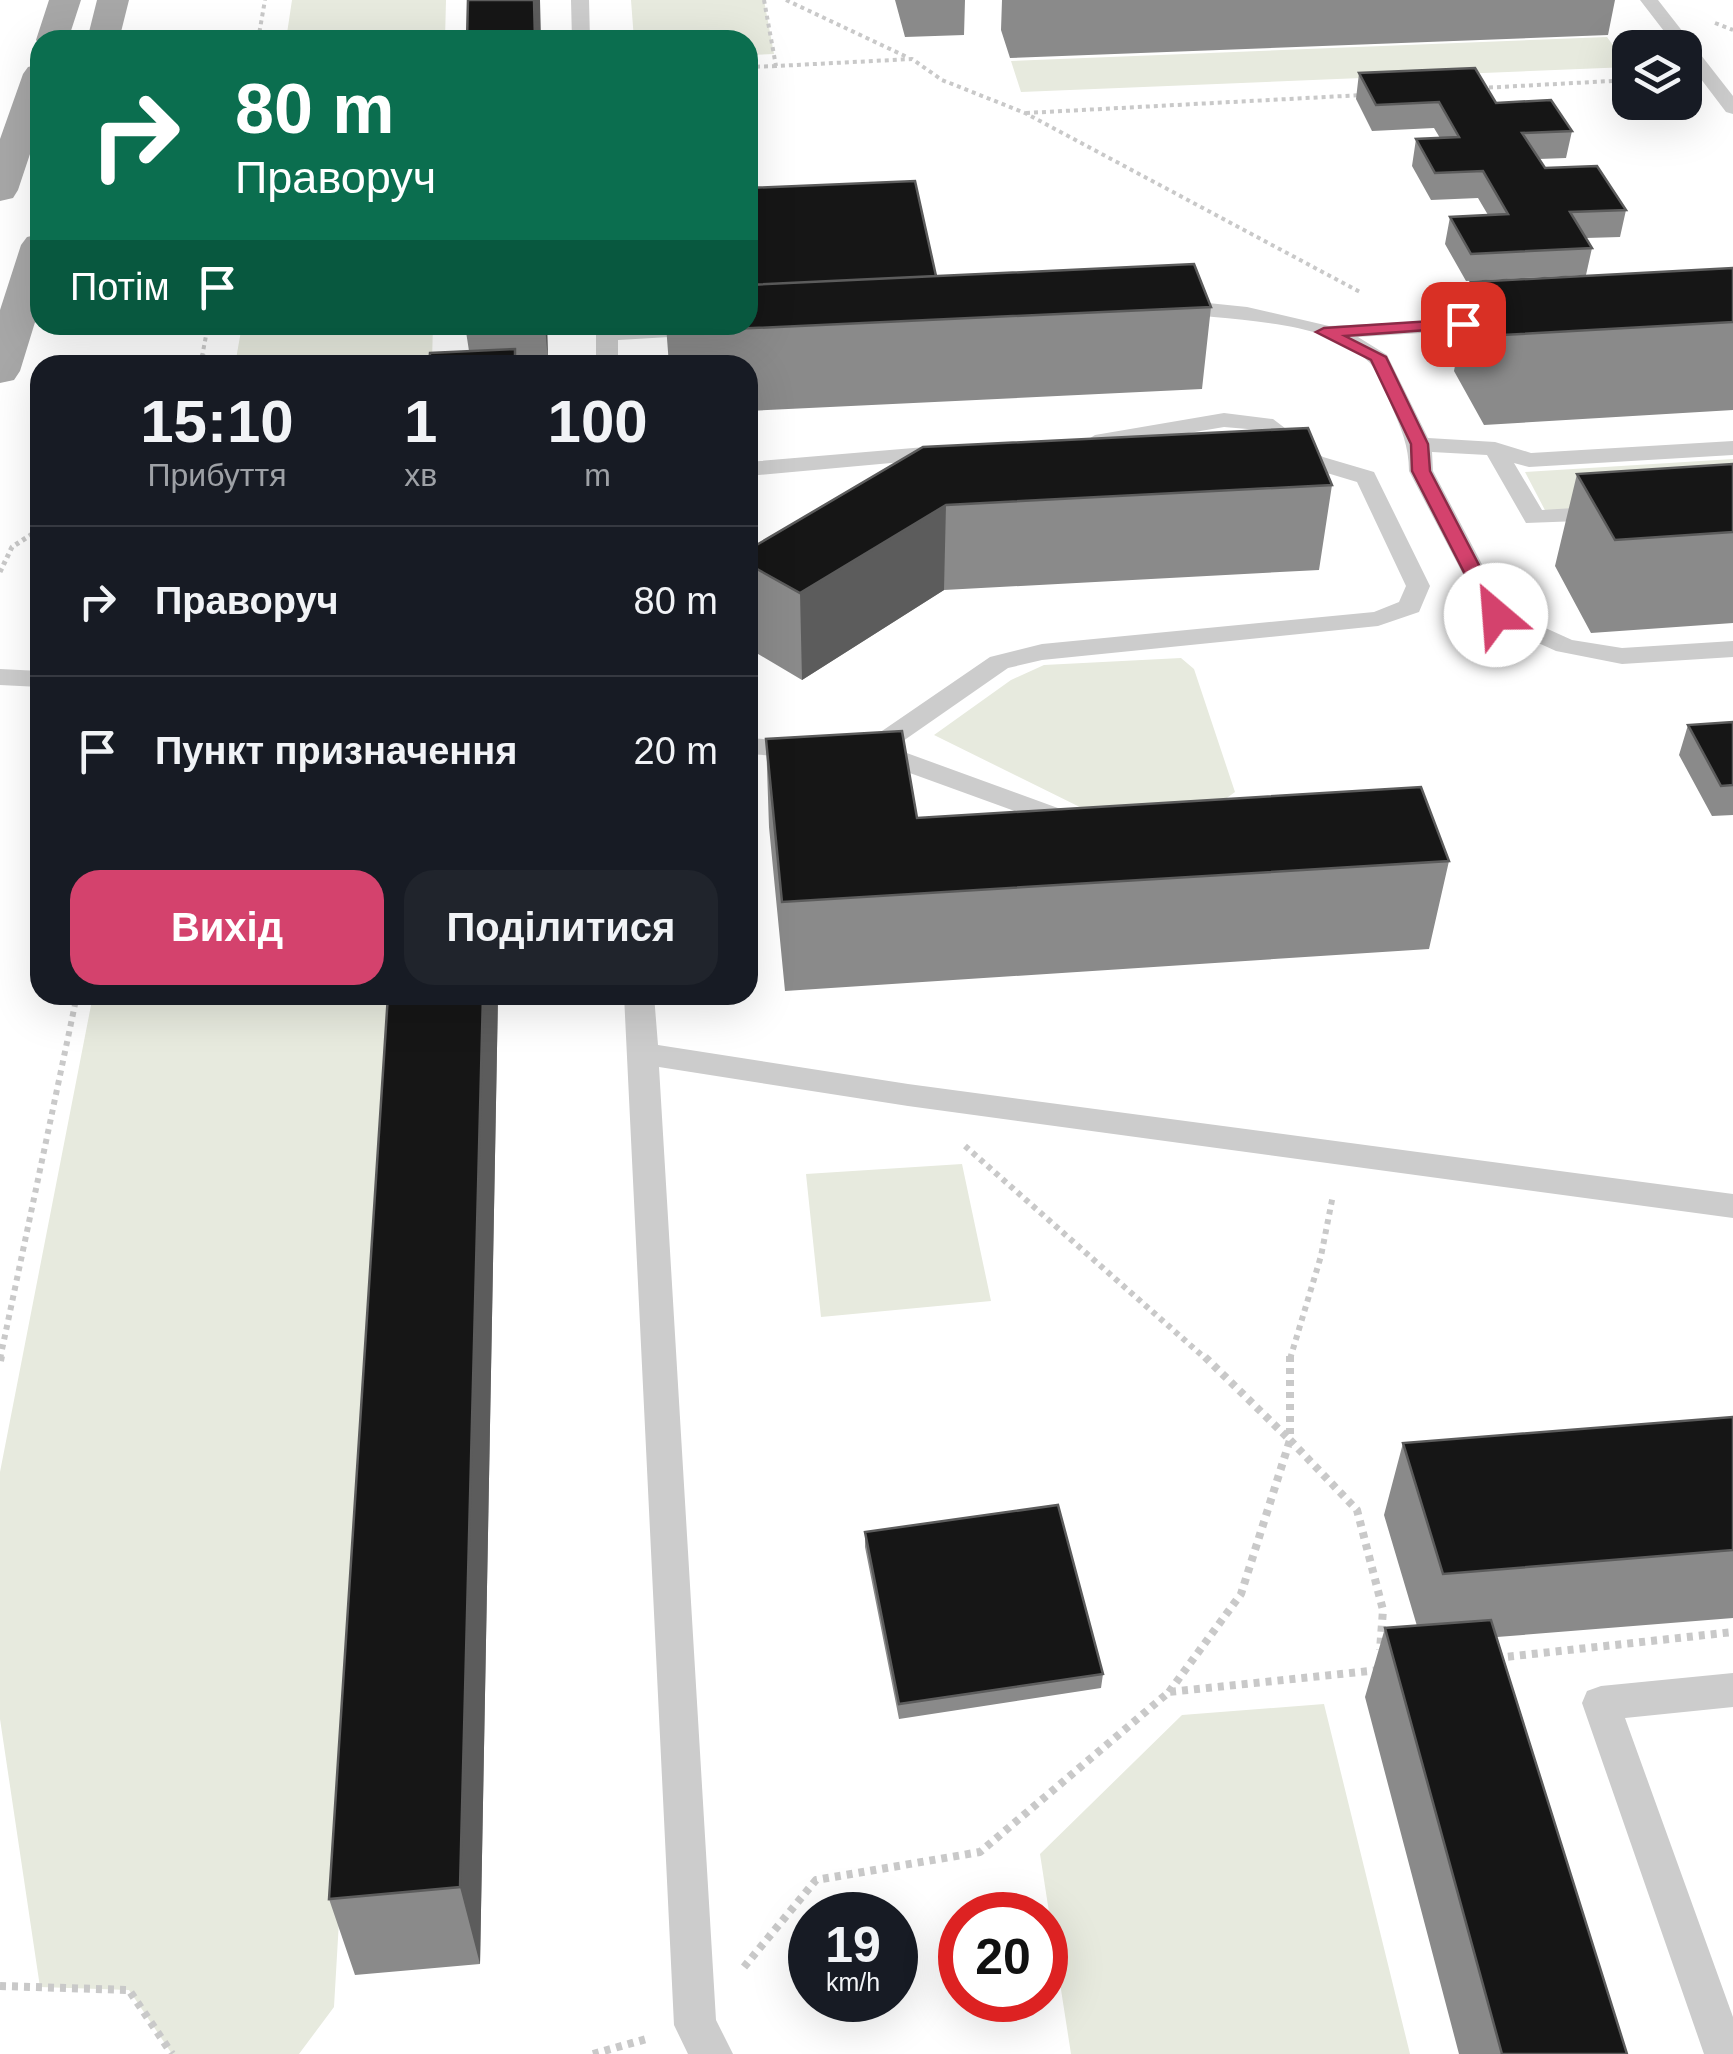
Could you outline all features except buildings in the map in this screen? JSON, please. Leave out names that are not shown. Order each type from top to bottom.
[{"type":"main road","points":[[55,30],[65,0]]},
{"type":"main road","points":[[106,30],[113,0]]},
{"type":"main road","points":[[0,190],[30,103]]},
{"type":"main road","points":[[0,371],[9,315],[30,268]]},
{"type":"lane","points":[[580,0],[581,30]]},
{"type":"lane","points":[[1649,0],[1733,108]]},
{"type":"lane","points":[[1142,306],[1181,304],[1284,320],[1324,332],[1378,357],[1420,444],[1421,471],[1496,615],[1565,646],[1622,656],[1733,649]]},
{"type":"lane","points":[[1324,332],[1521,321]]},
{"type":"lane","points":[[853,750],[999,662],[1042,652],[1378,619],[1410,607],[1418,586],[1366,477],[1315,462],[1265,424],[1224,420],[1068,444]]},
{"type":"lane","points":[[1420,444],[1495,449],[1530,460],[1733,448]]},
{"type":"lane","points":[[1495,449],[1534,518],[1634,512]]},
{"type":"lane","points":[[758,469],[972,451]]},
{"type":"lane","points":[[0,678],[30,679]]},
{"type":"lane","points":[[758,746],[853,750],[1088,828],[1107,827]]},
{"type":"lane","points":[[640,1005],[703,2040]]},
{"type":"lane","points":[[642,1054],[908,1095],[1733,1206]]},
{"type":"lane","points":[[1724,2054],[1601,1703],[1733,1690]]},
{"type":"path","points":[[260,30],[265,0]]},
{"type":"path","points":[[764,0],[776,66]]},
{"type":"path","points":[[786,0],[912,59],[942,80],[1025,113],[1424,325]]},
{"type":"path","points":[[758,67],[912,59]]},
{"type":"path","points":[[1474,88],[1612,81]]},
{"type":"path","points":[[1025,113],[1376,94]]},
{"type":"path","points":[[0,572],[12,547],[30,536]]},
{"type":"path","points":[[0,1361],[74,1005]]},
{"type":"path","points":[[908,1095],[1188,1341],[1357,1510],[1383,1610],[1379,1670]]},
{"type":"path","points":[[593,2054],[703,2040],[816,1880],[980,1852],[1169,1692],[1240,1594],[1290,1440],[1290,1348],[1321,1256],[1342,1154]]},
{"type":"path","points":[[1477,1660],[1733,1632]]},
{"type":"path","points":[[1169,1692],[1398,1668]]},
{"type":"path","points":[[0,1986],[129,1990],[172,2054]]},
{"type":"shaded area","points":[[292,0],[446,0],[445,30],[288,30]]},
{"type":"shaded area","points":[[631,0],[764,0],[774,54],[758,55],[758,30],[633,30]]},
{"type":"shaded area","points":[[1607,37],[1612,44],[1612,68],[1021,92],[1011,61]]},
{"type":"shaded area","points":[[240,335],[433,335],[432,355],[237,355]]},
{"type":"shaded area","points":[[1733,459],[1733,502],[1547,514],[1525,472]]},
{"type":"shaded area","points":[[1181,658],[1194,669],[1235,792],[1213,808],[1098,816],[934,735],[1011,680],[1044,665]]},
{"type":"shaded area","points":[[91,1005],[392,1005],[334,2007],[299,2054],[172,2054],[129,1990],[40,1987],[0,1719],[0,1472]]},
{"type":"shaded area","points":[[962,1164],[991,1301],[821,1317],[806,1174]]},
{"type":"shaded area","points":[[1324,1704],[1410,2054],[1071,2054],[1066,2022],[1068,1892],[1046,1892],[1040,1854],[1182,1715]]},
{"type":"route","points":[[1463,324],[1324,332],[1378,357],[1420,444],[1421,471],[1496,615]]}]
